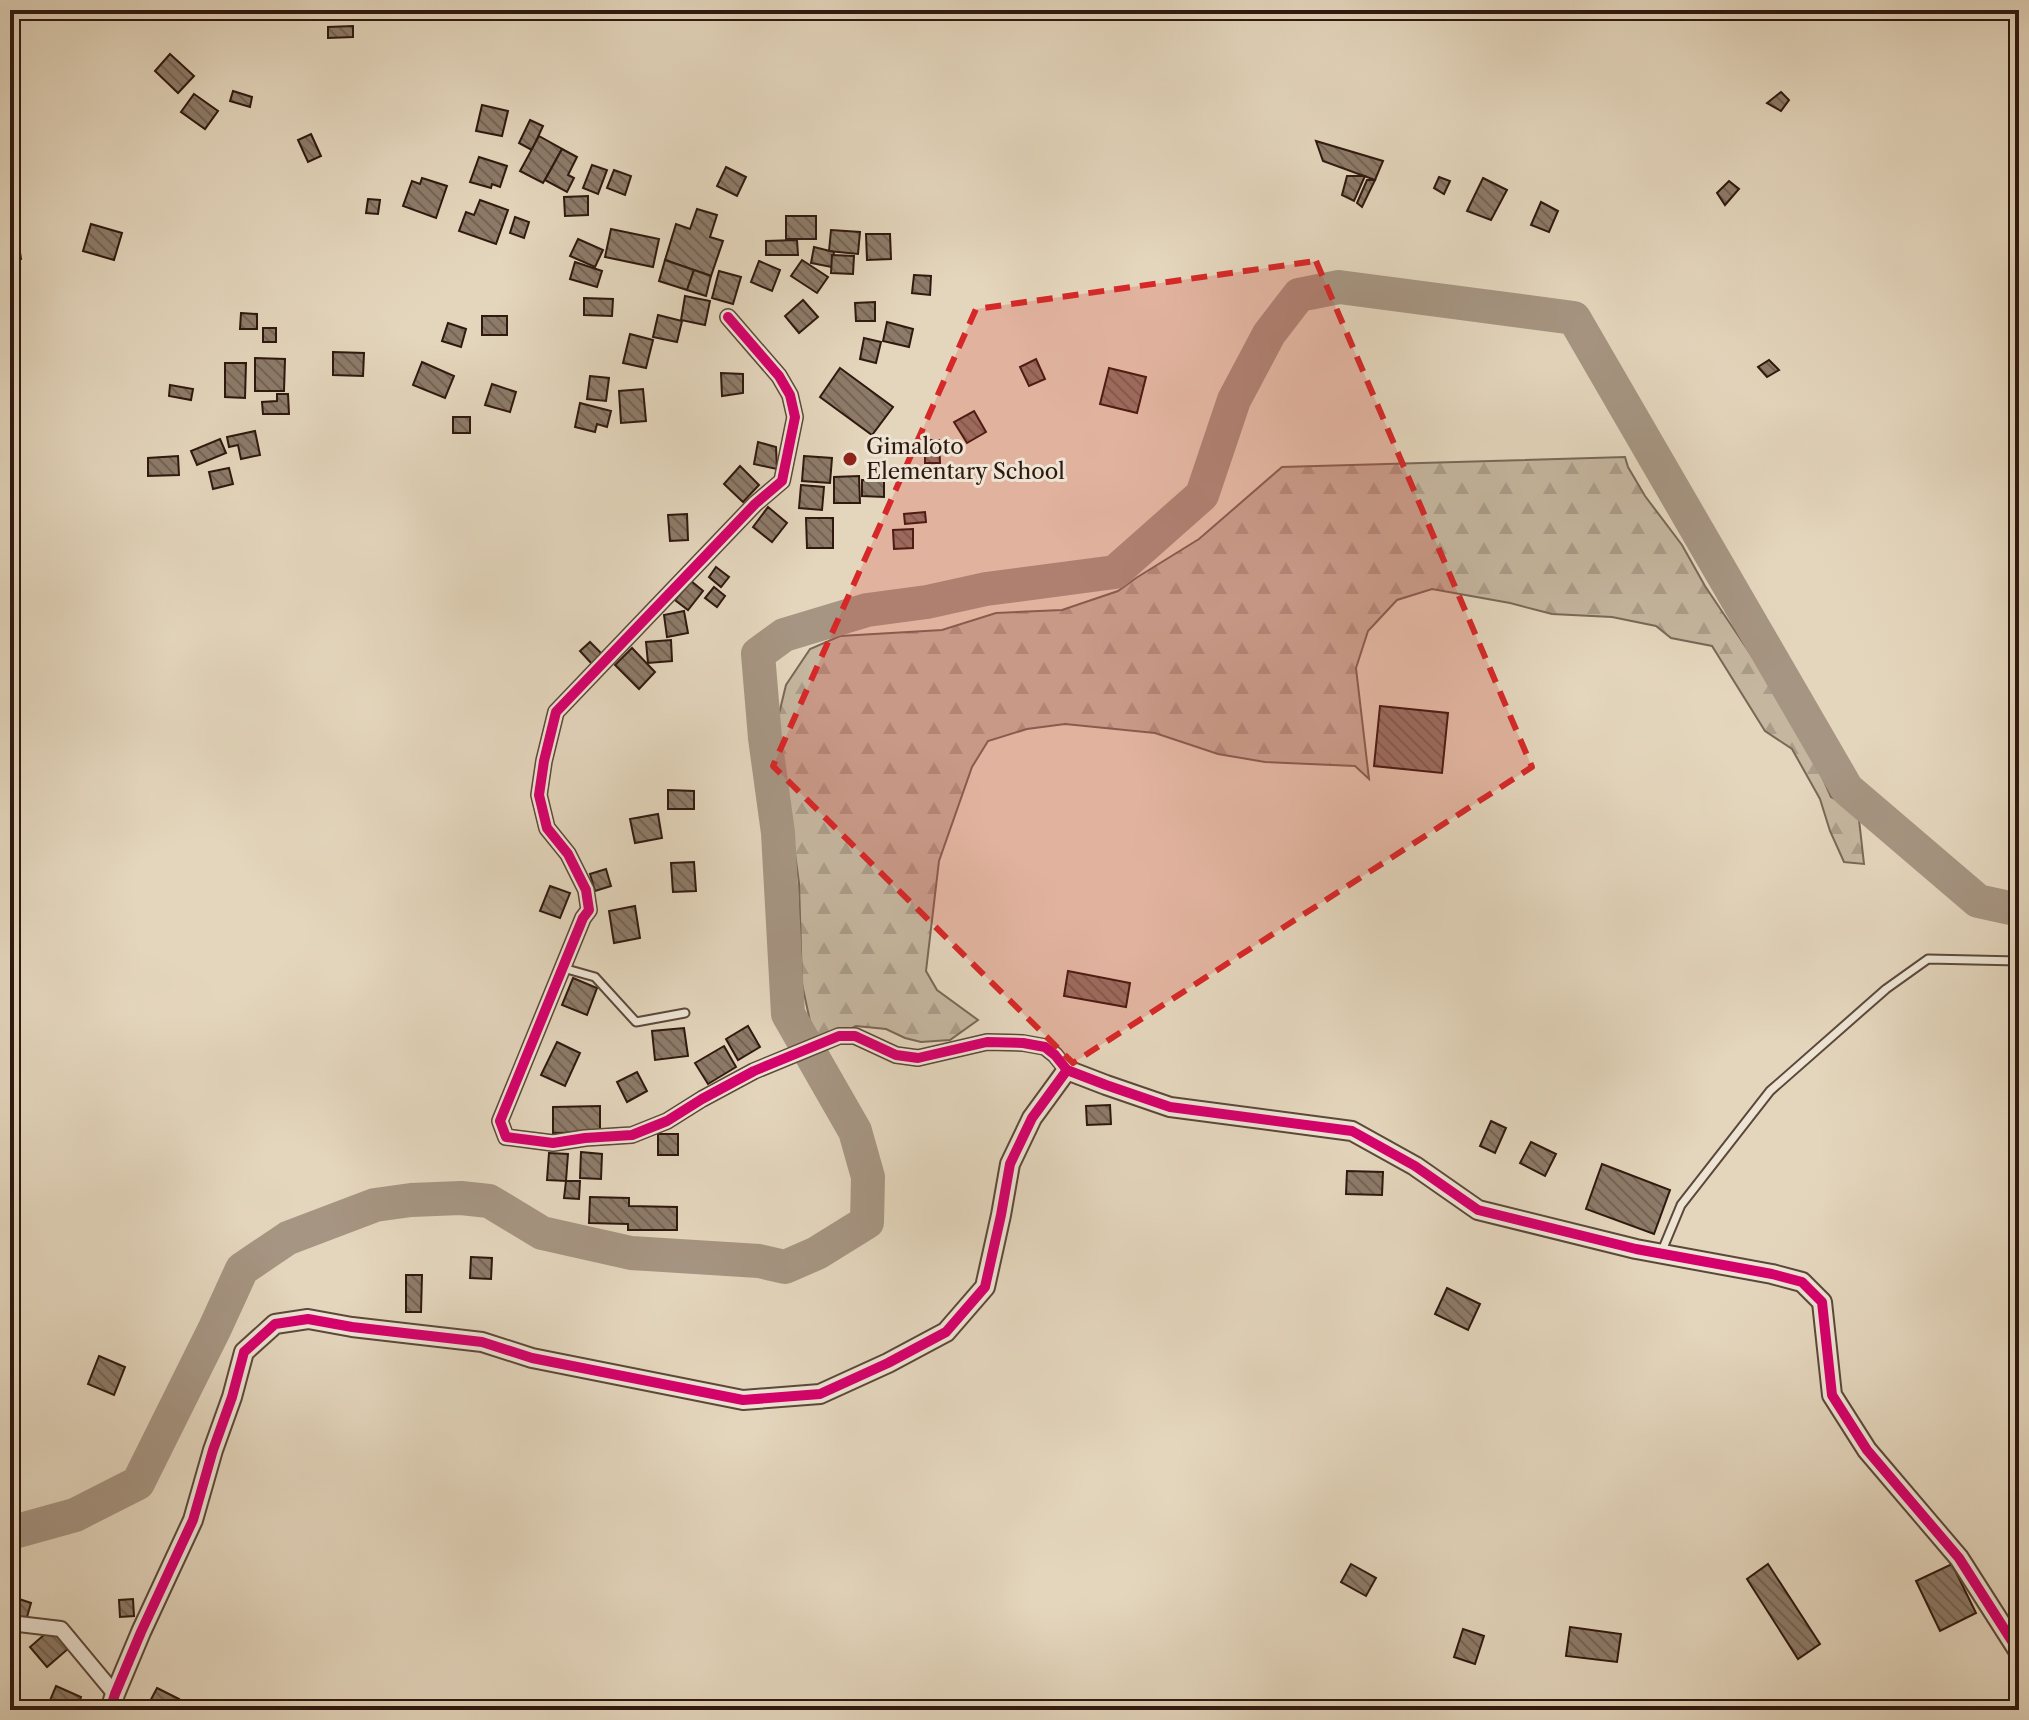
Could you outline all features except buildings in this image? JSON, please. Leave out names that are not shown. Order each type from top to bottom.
[{"type":"street","points":[[728,317],[779,376],[790,395],[795,417],[782,481],[744,516],[556,712],[539,795],[547,828],[568,854],[586,890],[589,910],[583,918],[500,1121],[506,1137],[553,1143],[632,1135],[667,1121],[754,1071],[839,1036],[855,1036],[896,1055],[918,1058],[987,1042],[1023,1043],[1045,1047],[1067,1070],[1170,1107],[1352,1131],[1415,1166],[1478,1210],[1661,1254],[1802,1282],[1822,1302],[1832,1395],[1867,1450],[1959,1558],[2019,1652]]},
{"type":"street","points":[[112,1702],[193,1520],[244,1352],[275,1324],[308,1319],[482,1342],[547,1362],[743,1400],[820,1394],[946,1332],[985,1287],[1010,1164],[1032,1118],[1067,1070]]},
{"type":"street","points":[[10,1623],[61,1629],[112,1702]]},
{"type":"lane","points":[[1661,1254],[1681,1205],[1770,1091],[1886,989],[1928,959],[2019,961]]},
{"type":"lane","points":[[563,968],[595,977],[636,1022],[685,1013]]},
{"type":"highlighted area","points":[[1316,261],[1532,767],[1073,1063],[773,766],[976,309]]},
{"type":"green space","points":[[1625,457],[1645,496],[1682,545],[1705,586],[1784,704],[1808,745],[1831,797],[1858,811],[1864,864],[1844,862],[1820,799],[1792,749],[1765,731],[1712,646],[1671,638],[1656,626],[1612,617],[1552,614],[1432,589],[1397,600],[1368,631],[1356,668],[1369,779],[1355,766],[1265,762],[1218,754],[1155,733],[1065,724],[1027,729],[988,741],[972,767],[939,861],[926,971],[937,990],[978,1020],[950,1040],[921,1042],[886,1029],[856,1026],[834,1037],[813,1035],[802,984],[799,883],[776,726],[786,685],[810,649],[840,636],[942,630],[996,613],[1062,610],[1118,591],[1199,539],[1282,467]]},
{"type":"waterway","points":[[10,1533],[75,1515],[138,1483],[242,1269],[288,1238],[375,1205],[461,1198],[489,1201],[542,1233],[631,1253],[759,1261],[785,1267],[817,1253],[867,1222],[868,1177],[855,1131],[788,1014],[778,833],[758,654],[784,635],[867,610],[927,602],[986,589],[1115,572],[1202,495],[1234,400],[1269,334],[1299,295],[1339,287],[1574,318],[1847,789],[1978,901],[2019,910]]},
{"type":"cycle path","points":[[728,317],[779,376],[790,395],[795,417],[782,481],[755,504],[556,712],[539,795],[547,828],[568,854],[586,890],[589,910],[583,918],[500,1121],[506,1137],[553,1143],[632,1135],[667,1121],[754,1071],[839,1036],[855,1036],[896,1055],[918,1058],[987,1042],[1023,1043],[1045,1047],[1067,1070],[1170,1107],[1352,1131],[1415,1166],[1478,1210],[1636,1249],[1802,1282],[1822,1302],[1832,1395],[1867,1450],[1959,1558],[2019,1652]]},
{"type":"cycle path","points":[[110,1710],[141,1632],[193,1520],[244,1352],[275,1324],[308,1319],[482,1342],[532,1358],[743,1400],[820,1394],[946,1332],[985,1287],[1010,1164],[1032,1118],[1067,1070]]},
{"type":"place","name":"Gimaloto Elementary School","points":[[850,459]]}]
